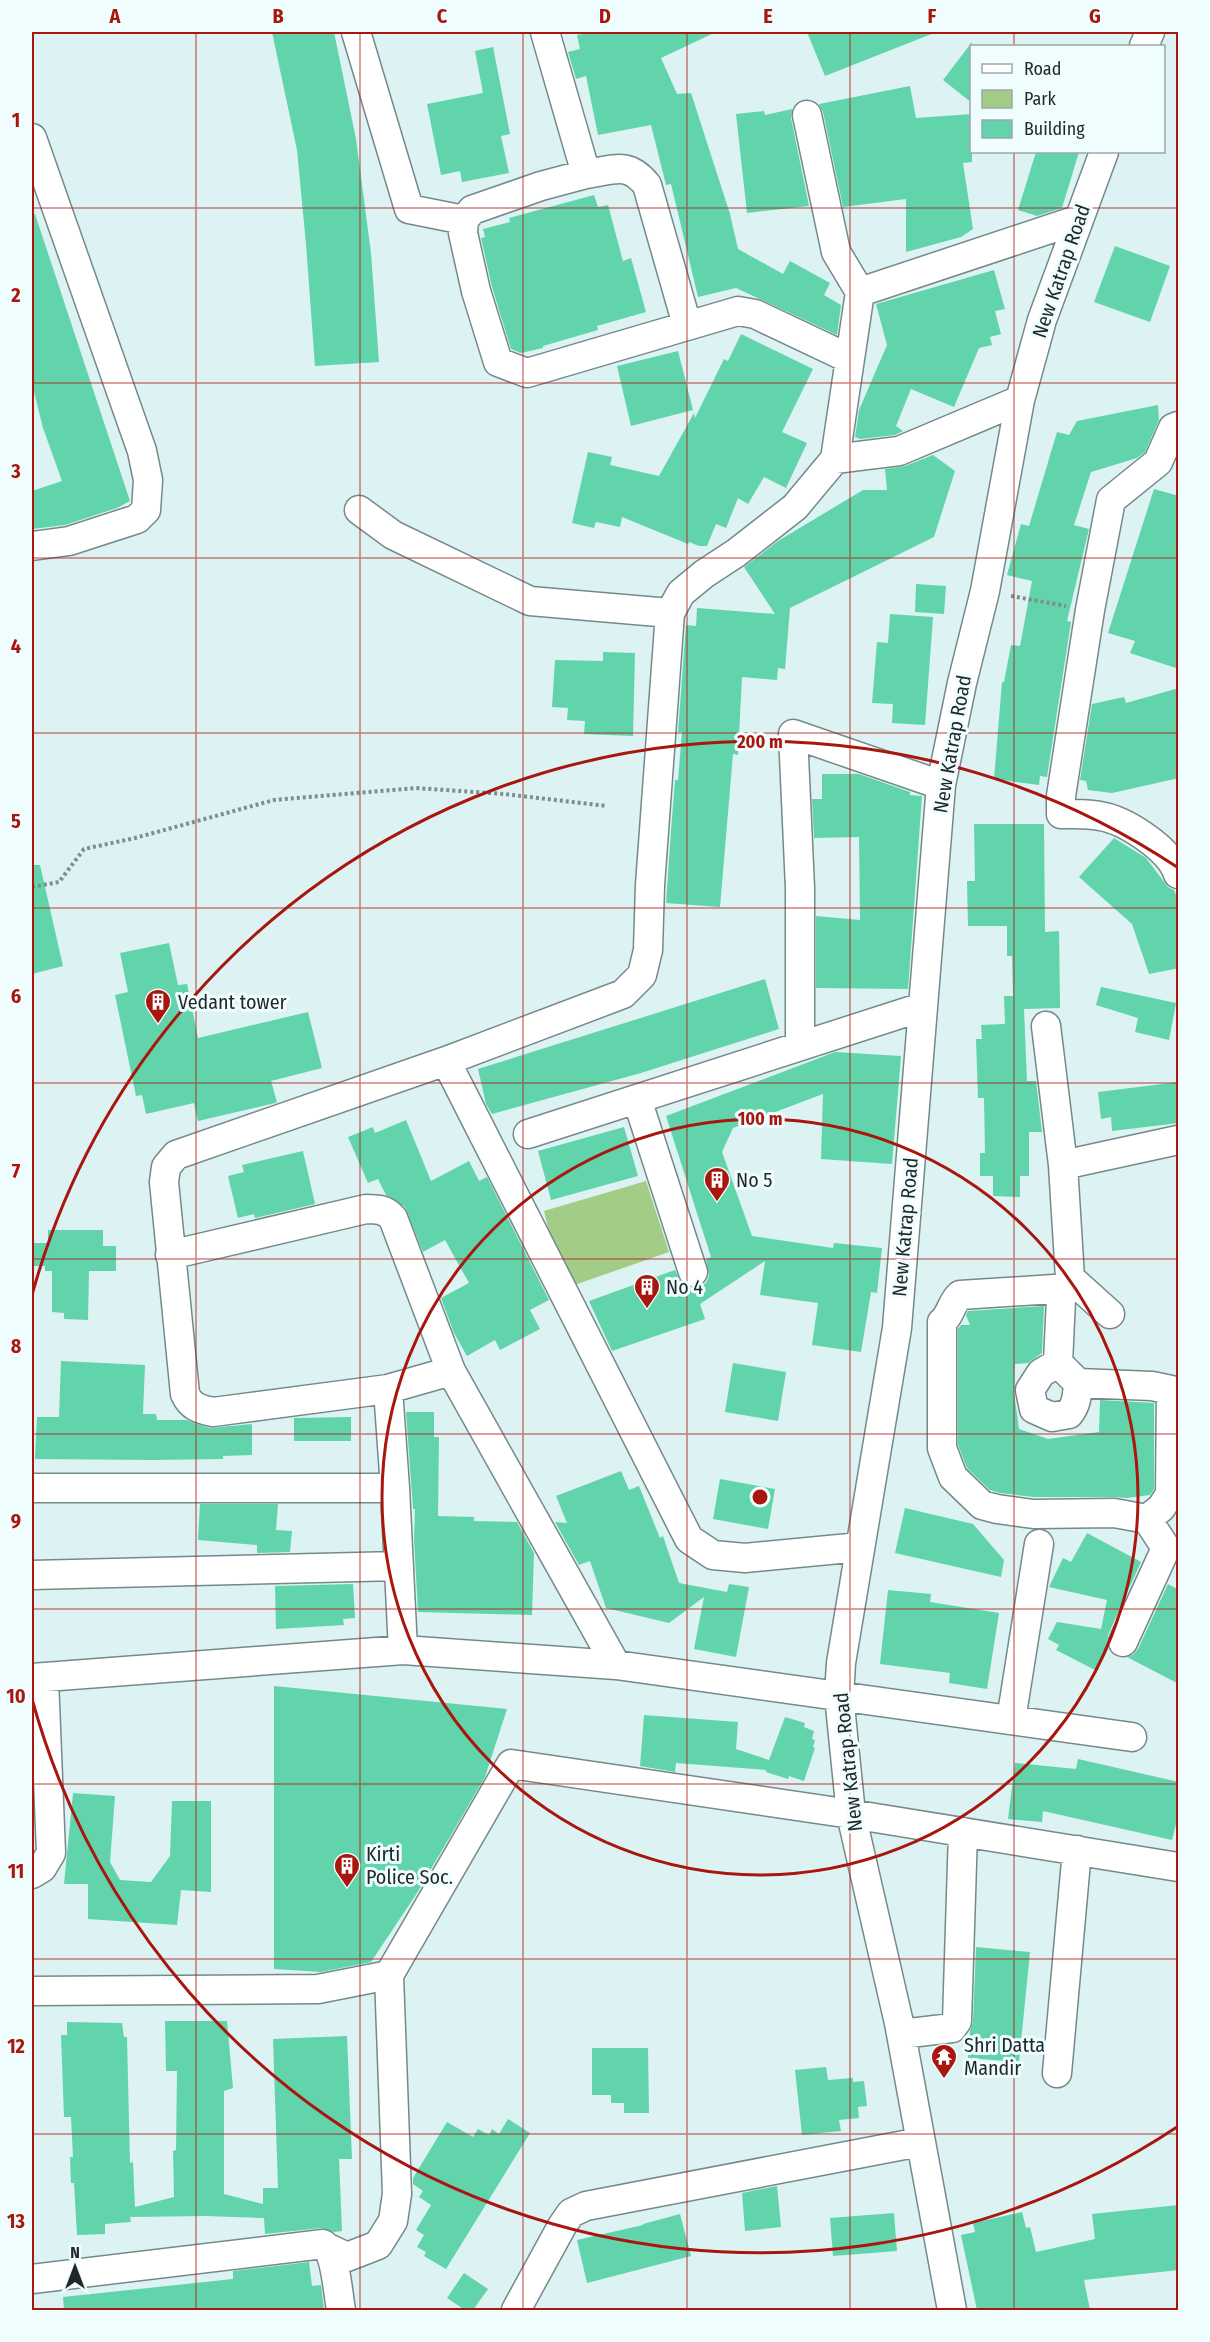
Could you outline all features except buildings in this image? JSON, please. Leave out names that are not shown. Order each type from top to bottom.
[{"type":"street","points":[[356,32],[409,209],[464,220]]},
{"type":"street","points":[[545,32],[586,174]]},
{"type":"street","points":[[451,1371],[388,1389],[213,1412],[197,1409],[185,1394],[170,1255],[164,1182],[165,1167],[176,1155],[446,1061],[623,994],[642,975],[648,950],[650,885],[670,613],[681,593],[795,507],[835,459],[860,292],[836,252],[807,115]]},
{"type":"street","points":[[32,138],[142,451],[148,480],[146,510],[137,519],[69,541],[32,546]]},
{"type":"street","name":"New Katrap Road","points":[[952,2310],[901,2034],[850,1814],[839,1696],[842,1663],[897,1328],[941,785],[962,683],[985,591],[1020,400],[1042,320],[1104,153]]},
{"type":"street","points":[[687,325],[647,185],[637,172],[624,169],[586,174],[541,186],[472,210],[464,220],[463,233],[476,291],[498,362],[510,368],[526,373],[738,311],[755,314],[850,359]]},
{"type":"street","points":[[860,292],[1077,220]]},
{"type":"street","points":[[835,459],[899,451],[1020,400]]},
{"type":"street","points":[[1178,872],[1156,844],[1129,827],[1101,816],[1061,814],[1061,796],[1090,610],[1111,500],[1158,462],[1173,428],[1179,426]]},
{"type":"street","points":[[359,510],[393,535],[530,601],[670,613]]},
{"type":"street","points":[[800,1045],[800,888],[793,735],[941,785]]},
{"type":"street","points":[[528,1134],[922,1006]]},
{"type":"street","points":[[1046,1026],[1064,1165],[1070,1278],[1110,1314]]},
{"type":"street","points":[[446,1061],[688,1539],[713,1555],[745,1558],[861,1547]]},
{"type":"street","points":[[637,1099],[693,1272]]},
{"type":"street","points":[[1064,1165],[1179,1140]]},
{"type":"street","points":[[170,1255],[366,1209],[379,1209],[393,1218],[451,1371],[616,1665]]},
{"type":"street","points":[[1123,1642],[1172,1548],[1162,1511],[1170,1494],[1171,1390],[1152,1386],[1078,1383],[1058,1364],[1061,1299],[1054,1289],[960,1295],[955,1300],[949,1317],[942,1323],[942,1448],[953,1477],[982,1505],[997,1509],[1033,1514],[1162,1511]]},
{"type":"street","points":[[1058,1364],[1041,1373],[1030,1390],[1034,1409],[1052,1417],[1069,1414],[1075,1407],[1078,1383]]},
{"type":"street","points":[[388,1389],[403,1650]]},
{"type":"street","points":[[32,1488],[395,1488]]},
{"type":"street","points":[[1011,1720],[1039,1544]]},
{"type":"street","points":[[32,1575],[399,1566]]},
{"type":"street","points":[[32,1874],[42,1868],[51,1853],[38,1678],[403,1650],[616,1665],[1132,1737]]},
{"type":"street","points":[[32,2279],[315,2244],[323,2244],[347,2257],[378,2245],[393,2222],[398,2194],[390,1975],[511,1764],[850,1814],[1179,1867]]},
{"type":"street","points":[[901,2034],[952,2028],[957,2021],[963,1832]]},
{"type":"street","points":[[1057,2073],[1077,1850]]},
{"type":"street","points":[[32,1991],[318,1989],[390,1975]]},
{"type":"street","points":[[516,2310],[562,2226],[571,2214],[586,2206],[920,2142]]},
{"type":"street","points":[[328,2248],[341,2310]]},
{"type":"path","points":[[985,591],[1090,610]]},
{"type":"path","points":[[32,887],[59,882],[84,849],[135,838],[274,800],[417,788],[504,794],[607,806]]},
{"type":"green space","points":[[646,1181],[669,1252],[563,1289],[544,1211]]},
{"type":"place","name":"Vedant tower","points":[[158,1025]]},
{"type":"place","name":"No 5","points":[[717,1203]]},
{"type":"place","name":"No 4","points":[[647,1310]]},
{"type":"place","name":"Kirti Police Soc.","points":[[347,1889]]},
{"type":"place","name":"Shri Datta Mandir","points":[[944,2080]]}]
